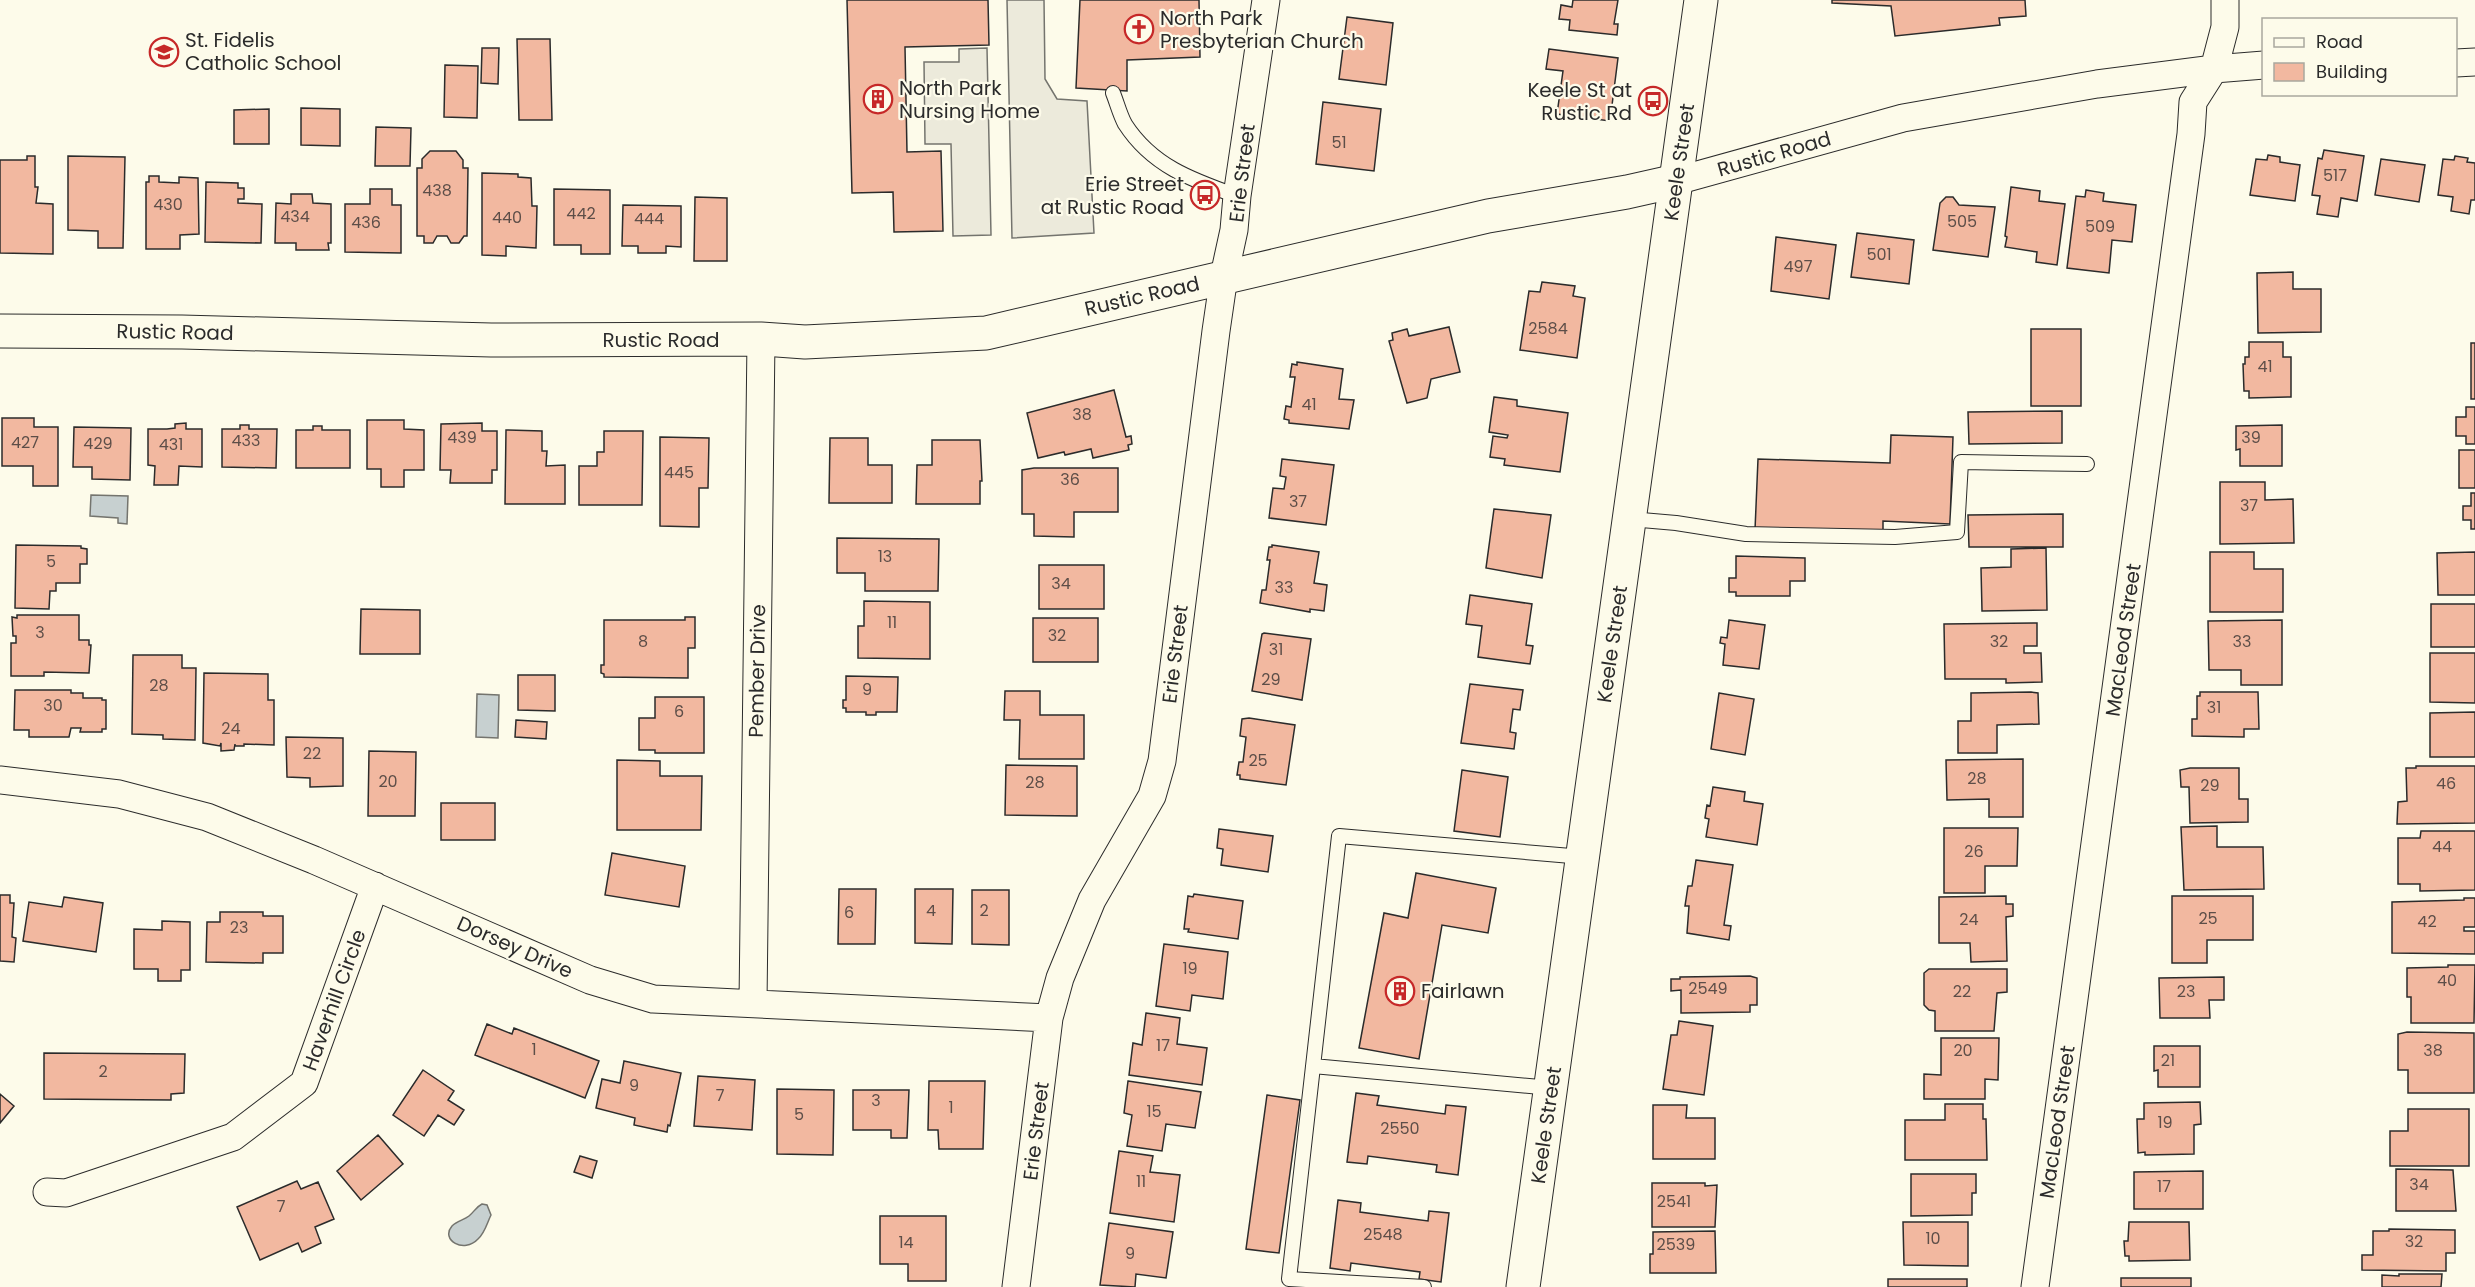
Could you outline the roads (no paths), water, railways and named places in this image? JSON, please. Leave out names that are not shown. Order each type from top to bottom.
[{"type":"street","name":"Erie Street","points":[[1016,1287],[1049,1018],[1060,978],[1092,900],[1152,796],[1162,761],[1224,276],[1234,230],[1266,0]]},
{"type":"street","name":"Keele Street","points":[[1523,1287],[1701,0]]},
{"type":"street","name":"MacLeod Street","points":[[2035,1287],[2191,134],[2193,102],[2214,69],[2225,27],[2225,0]]},
{"type":"street","points":[[2457,63],[2475,62]]},
{"type":"street","name":"Rustic Road","points":[[0,331],[182,332],[492,340],[761,339],[805,342],[986,333],[1488,216],[1627,192],[1676,181],[1903,118],[2097,84],[2262,65]]},
{"type":"street","name":"Pember Drive","points":[[753,1003],[761,339]]},
{"type":"street","name":"Dorsey Drive","points":[[0,780],[119,794],[197,814],[375,886],[590,980],[653,999],[1049,1018]]},
{"type":"street","name":"Haverhill Circle","points":[[47,1192],[66,1193],[233,1137],[304,1083],[375,886]]},
{"type":"lane","points":[[1113,93],[1124,123],[1148,151],[1182,176],[1237,196]]},
{"type":"lane","points":[[1630,519],[1676,523],[1746,534],[1895,537],[1957,532],[1961,462],[2087,464]]},
{"type":"lane","points":[[1424,1287],[1288,1279],[1339,836],[1583,857]]},
{"type":"lane","points":[[1312,1066],[1551,1088]]},
{"type":"place","name":"North Park Presbyterian Church","points":[[1139,29]]},
{"type":"place","name":"St. Fidelis Catholic School","points":[[164,52]]},
{"type":"place","name":"North Park Nursing Home","points":[[878,99]]},
{"type":"place","name":"Keele St at Rustic Rd","points":[[1653,101]]},
{"type":"place","name":"Erie Street at Rustic Road","points":[[1205,195]]},
{"type":"place","name":"Fairlawn","points":[[1400,991]]}]
